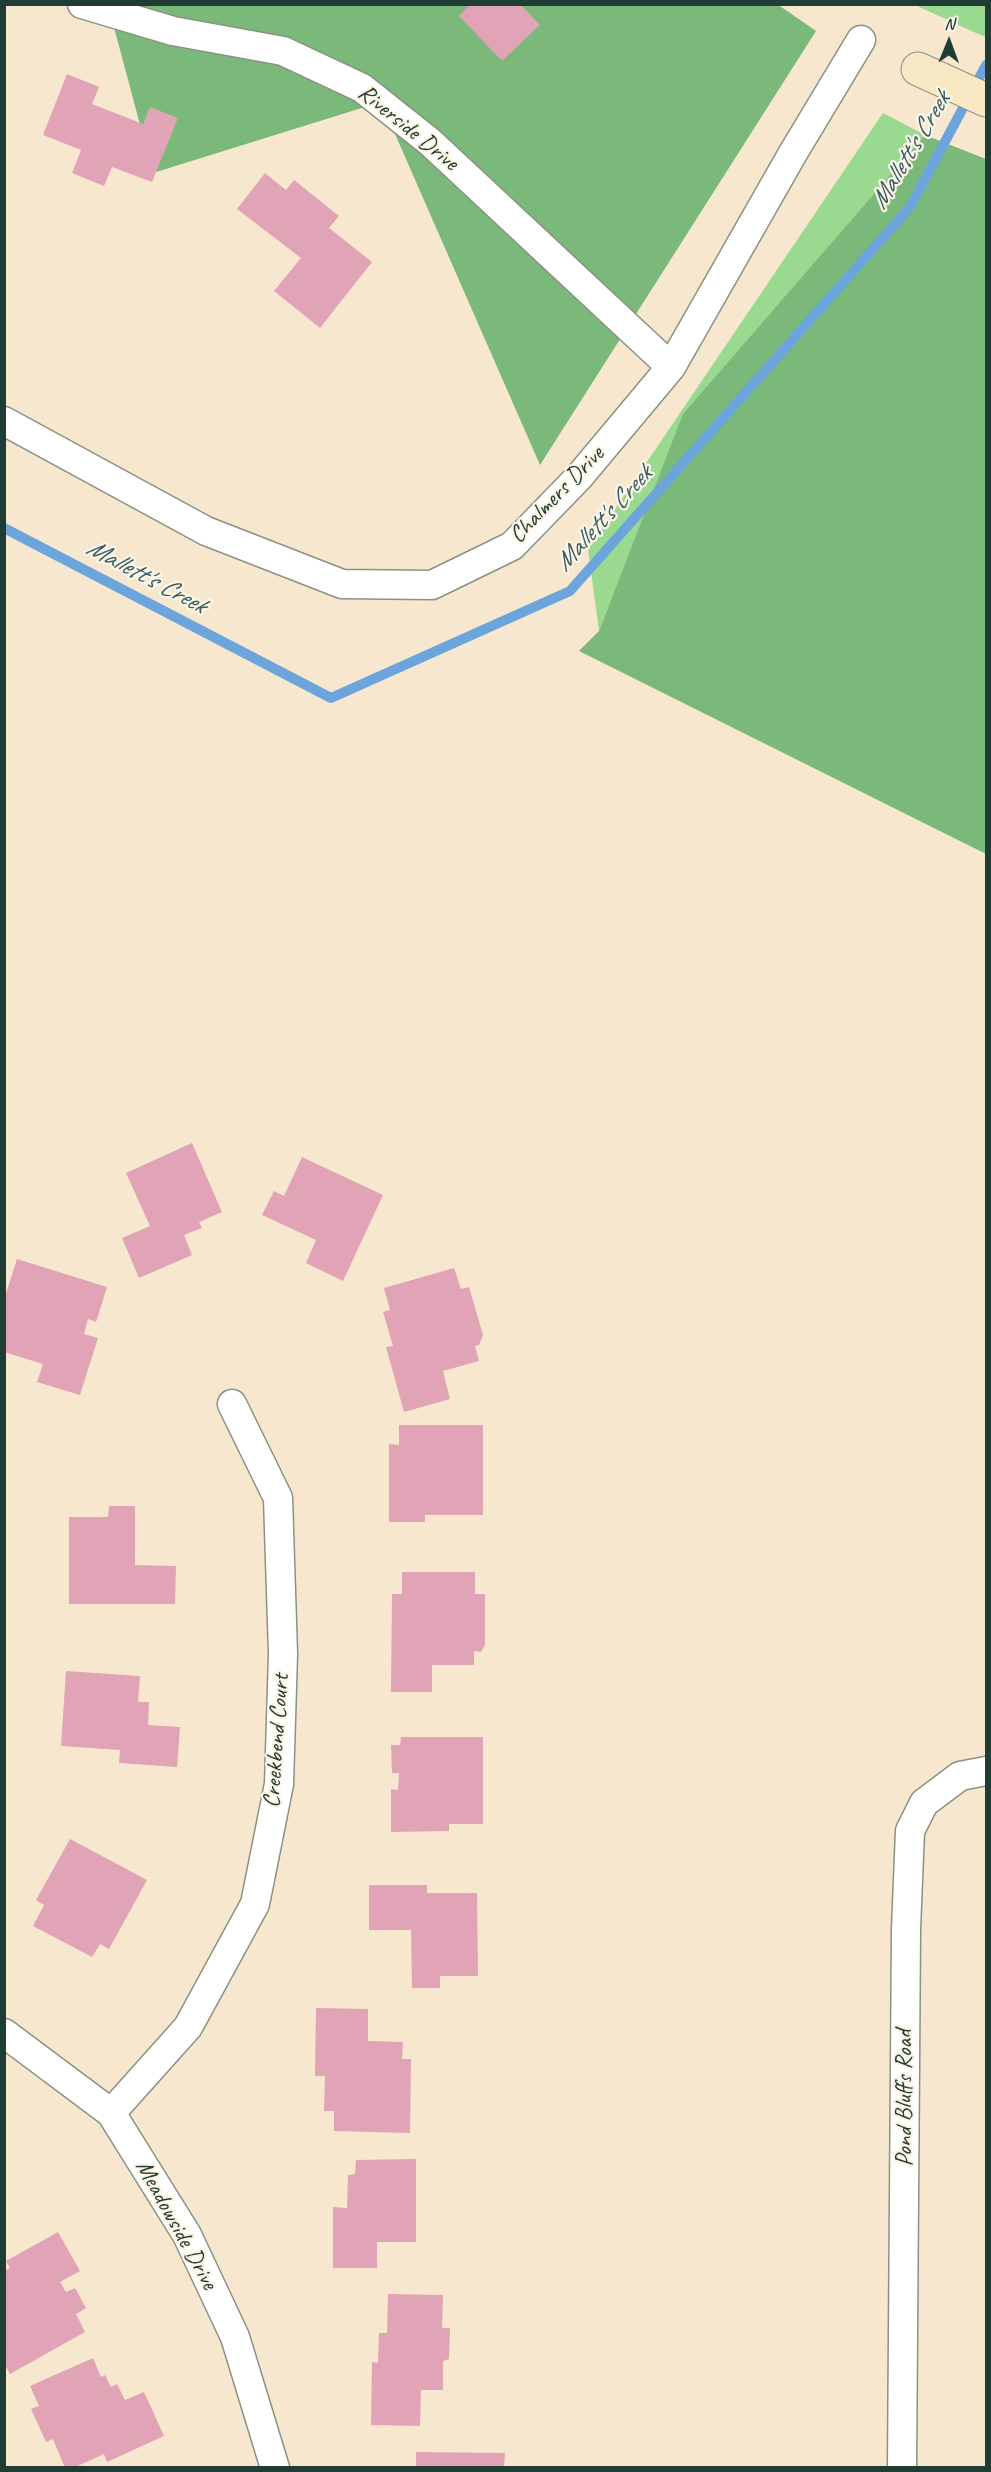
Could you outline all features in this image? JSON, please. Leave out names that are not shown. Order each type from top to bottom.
[{"type":"main road","points":[[918,69],[987,100]]},
{"type":"street","name":"Riverside Drive","points":[[82,4],[173,31],[283,51],[362,87],[430,142],[671,367]]},
{"type":"street","name":"Chalmers Drive","points":[[4,421],[206,531],[342,584],[432,585],[512,546],[579,477],[671,367],[793,153],[861,40]]},
{"type":"street","name":"Creekbend Court","points":[[111,2113],[188,2027],[255,1904],[279,1784],[283,1654],[278,1498],[232,1404]]},
{"type":"street","name":"Pond Bluffs Road","points":[[902,2468],[906,1929],[910,1831],[924,1803],[960,1776],[987,1771]]},
{"type":"street","name":"Meadowside Drive","points":[[4,2033],[111,2113],[187,2235],[230,2327],[275,2468]]},
{"type":"green space","points":[[777,4],[816,31],[540,465],[381,102],[153,173],[108,5]]},
{"type":"green space","points":[[915,5],[986,5],[986,37],[976,33]]},
{"type":"green space","points":[[883,113],[925,135],[684,414],[599,631],[588,549]]},
{"type":"green space","points":[[925,135],[986,159],[986,854],[579,651],[599,631],[683,414]]},
{"type":"building","points":[[470,4],[520,4],[540,25],[502,61],[459,16]]},
{"type":"building","points":[[67,74],[99,87],[92,104],[143,124],[150,107],[178,118],[152,182],[112,167],[104,186],[72,173],[81,150],[43,135]]},
{"type":"building","points":[[265,173],[286,190],[294,180],[339,216],[329,228],[372,262],[320,328],[274,291],[301,258],[237,209]]},
{"type":"building","points":[[192,1143],[222,1212],[199,1222],[202,1228],[184,1235],[192,1255],[139,1278],[122,1238],[150,1226],[126,1173]]},
{"type":"building","points":[[302,1157],[383,1195],[343,1281],[306,1263],[316,1240],[262,1215],[274,1191],[284,1196]]},
{"type":"building","points":[[17,1259],[107,1287],[96,1322],[88,1319],[84,1334],[98,1338],[80,1395],[37,1382],[43,1364],[4,1352],[4,1300]]},
{"type":"building","points":[[454,1268],[461,1289],[469,1287],[483,1335],[479,1345],[475,1346],[479,1361],[443,1371],[450,1399],[404,1412],[386,1347],[393,1346],[383,1312],[390,1310],[384,1288]]},
{"type":"building","points":[[399,1425],[483,1425],[483,1515],[425,1515],[425,1522],[389,1522],[389,1444],[399,1445]]},
{"type":"building","points":[[109,1506],[135,1506],[135,1565],[176,1566],[175,1604],[69,1604],[69,1517],[108,1517]]},
{"type":"building","points":[[402,1572],[475,1572],[475,1594],[485,1594],[485,1645],[481,1652],[474,1651],[474,1665],[432,1665],[432,1692],[391,1692],[392,1594],[402,1594]]},
{"type":"building","points":[[66,1671],[140,1676],[138,1702],[149,1702],[148,1725],[180,1727],[177,1767],[119,1763],[120,1750],[61,1746]]},
{"type":"building","points":[[401,1737],[483,1737],[483,1824],[449,1824],[449,1831],[391,1832],[391,1789],[398,1790],[399,1773],[392,1773],[391,1745],[400,1745]]},
{"type":"building","points":[[70,1839],[147,1880],[109,1949],[100,1944],[92,1957],[33,1926],[44,1905],[36,1900]]},
{"type":"building","points":[[369,1885],[427,1885],[427,1893],[477,1893],[478,1976],[440,1976],[440,1988],[412,1988],[411,1930],[369,1930]]},
{"type":"building","points":[[316,2008],[368,2009],[368,2041],[403,2042],[402,2059],[411,2059],[410,2133],[334,2131],[334,2111],[324,2111],[325,2076],[315,2076]]},
{"type":"building","points":[[416,2159],[416,2242],[377,2242],[377,2268],[333,2268],[333,2207],[347,2208],[348,2175],[355,2174],[356,2160]]},
{"type":"building","points":[[58,2232],[80,2271],[60,2282],[66,2292],[75,2288],[86,2308],[76,2314],[85,2332],[10,2374],[4,2363],[4,2271],[10,2268],[6,2261]]},
{"type":"building","points":[[388,2294],[443,2295],[442,2328],[450,2328],[449,2359],[443,2361],[443,2390],[421,2390],[420,2426],[371,2425],[372,2362],[378,2363],[379,2333],[387,2333]]},
{"type":"building","points":[[93,2358],[101,2377],[105,2375],[111,2387],[117,2384],[125,2400],[144,2392],[164,2436],[107,2462],[104,2454],[73,2468],[65,2468],[53,2439],[46,2442],[31,2409],[39,2406],[30,2386]]},
{"type":"building","points":[[416,2452],[505,2453],[504,2468],[416,2468]]},
{"type":"waterway","name":"Mallett's Creek","points":[[4,528],[331,698],[570,591],[910,207],[986,65]]}]
